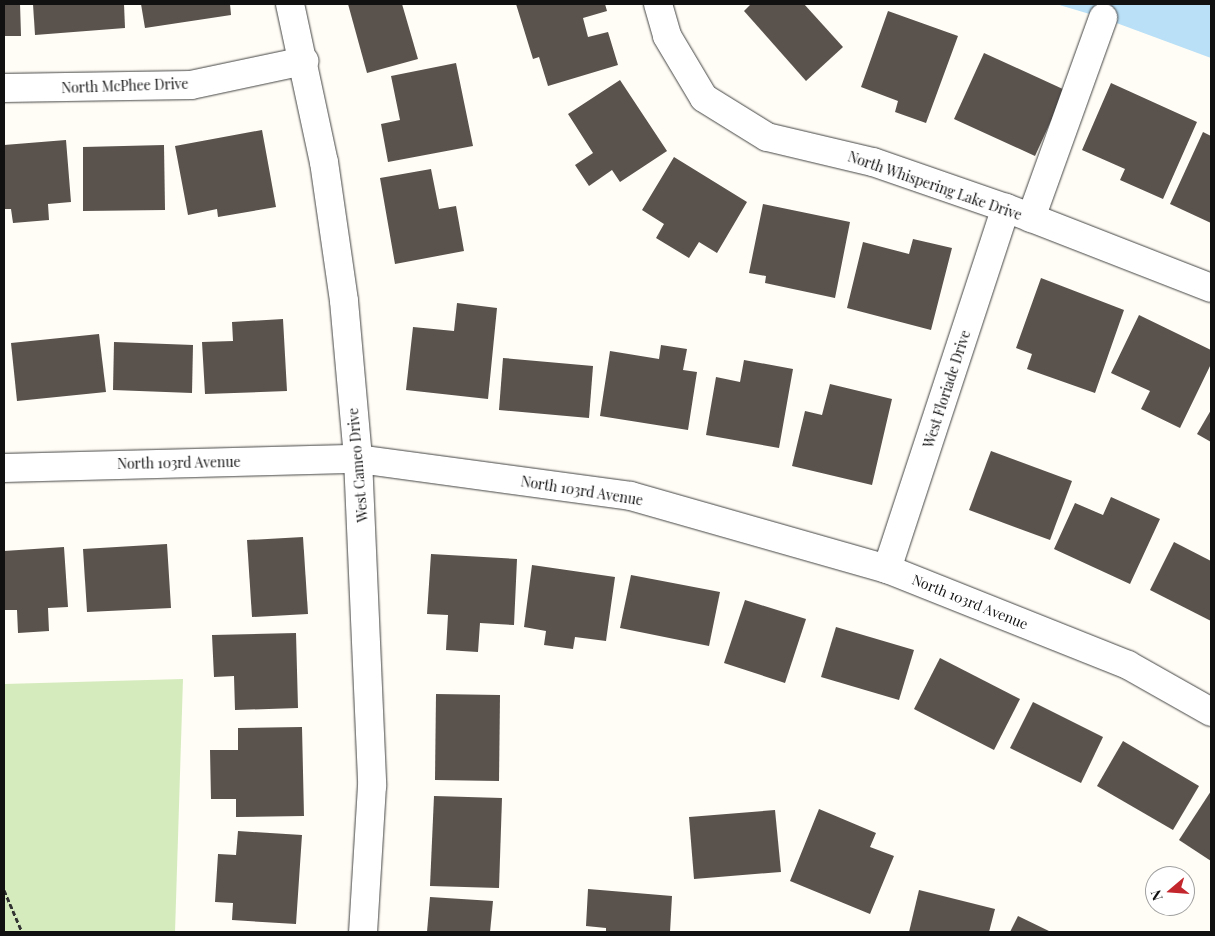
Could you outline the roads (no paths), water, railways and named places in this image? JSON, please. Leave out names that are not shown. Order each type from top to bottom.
[{"type":"street","name":"West Cameo Drive","points":[[290,4],[304,61],[324,162],[344,301],[358,459],[372,786],[363,932]]},
{"type":"street","name":"North Whispering Lake Drive","points":[[658,4],[668,36],[704,98],[767,137],[873,162],[1018,213],[1211,288]]},
{"type":"street","name":"West Floriade Drive","points":[[887,569],[1018,213],[1103,18]]},
{"type":"street","name":"North McPhee Drive","points":[[4,88],[191,85],[304,61]]},
{"type":"street","name":"North 103rd Avenue","points":[[4,468],[358,459],[632,496],[887,569],[1128,665],[1211,712]]},
{"type":"water","points":[[1056,4],[1211,4],[1211,58],[1103,18]]}]
